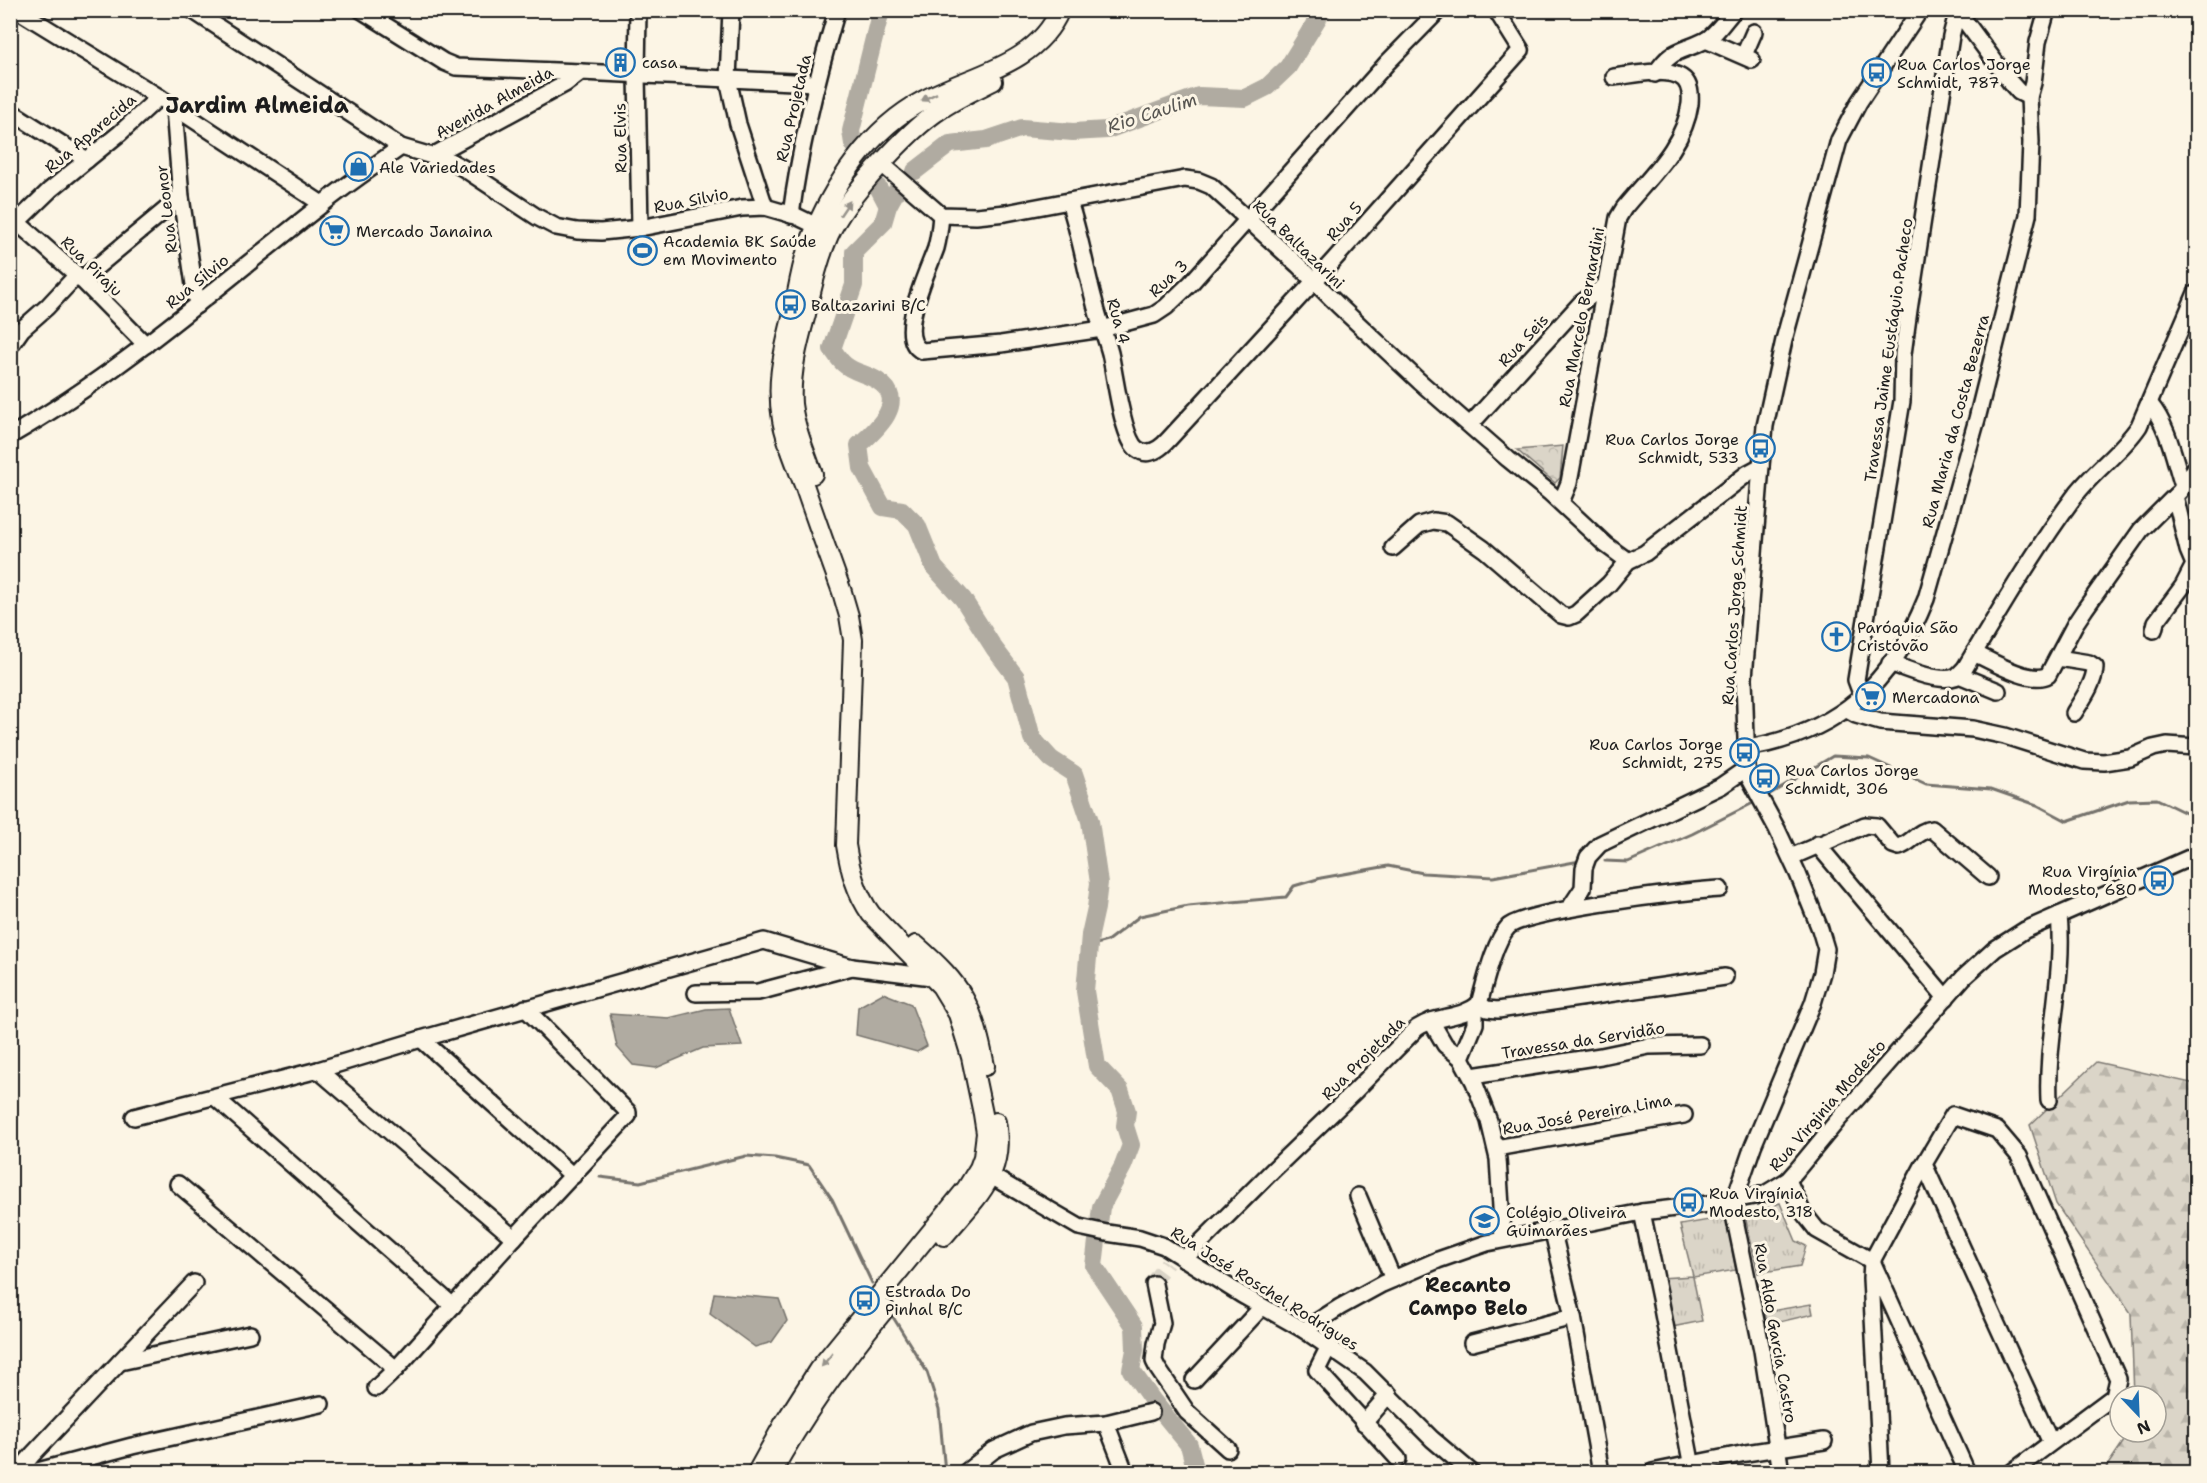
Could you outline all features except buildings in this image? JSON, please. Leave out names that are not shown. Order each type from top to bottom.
[{"type":"main road","points":[[757,1473],[783,1425],[818,1370],[933,1231],[986,1172],[986,1133],[971,1057],[958,1014],[941,986],[887,932],[862,902],[850,866],[846,845],[853,640],[842,592],[783,422],[779,378],[809,244],[823,223],[851,167],[888,123],[924,99],[1029,51],[1048,32],[1060,10]]},
{"type":"main road","points":[[772,1473],[854,1346],[997,1157],[997,1127],[978,1031],[970,1008],[951,978],[894,927],[867,885],[858,854],[855,818],[863,654],[862,623],[855,592],[792,406],[795,358],[817,271],[823,223],[850,200],[882,164],[939,110],[1032,62],[1056,38],[1071,10]]},
{"type":"main road","points":[[897,117],[905,120],[913,133]]},
{"type":"main road","points":[[851,167],[854,176],[864,185]]},
{"type":"street","name":"Avenida Almeida","points":[[192,10],[401,147],[432,156],[565,84],[581,72]]},
{"type":"street","points":[[361,10],[444,62],[456,67],[815,83]]},
{"type":"street","name":"Rua Elvis","points":[[638,10],[636,75],[640,228]]},
{"type":"street","points":[[730,10],[728,79],[738,124],[765,207]]},
{"type":"street","name":"Rua Projetada","points":[[793,215],[799,158],[815,83],[837,10]]},
{"type":"street","name":"Rua 3","points":[[941,215],[937,244],[913,314],[911,337],[917,349],[928,352],[1042,339],[1102,329],[1154,315],[1166,307],[1248,220],[1387,63],[1439,10]]},
{"type":"street","name":"Rua 5","points":[[1136,448],[1149,453],[1163,445],[1521,50],[1496,10]]},
{"type":"street","points":[[1614,77],[1654,74],[1672,54],[1706,40],[1734,10]]},
{"type":"street","name":"Rua Carlos Jorge Schmidt","points":[[1734,1200],[1753,1146],[1813,1003],[1825,960],[1824,941],[1791,857],[1750,779],[1747,768],[1744,678],[1766,426],[1784,340],[1839,141],[1859,102],[1920,10]]},
{"type":"street","name":"Rua Maria da Costa Bezerra","points":[[1747,747],[1797,735],[1847,710],[1879,679],[1909,635],[1926,599],[1977,419],[2028,215],[2031,142],[2029,97],[2033,83],[2037,42],[2047,10]]},
{"type":"street","points":[[1958,11],[2010,82],[2019,92],[2029,97]]},
{"type":"street","name":"Travessa Jaime Eustáquio Pacheco","points":[[1862,696],[1856,683],[1858,660],[1902,401],[1909,310],[1954,21],[1958,11]]},
{"type":"street","points":[[24,14],[159,97],[322,204]]},
{"type":"street","points":[[1706,40],[1748,57],[1754,32]]},
{"type":"street","name":"Rua Marcelo Bernardini","points":[[1561,502],[1569,483],[1618,218],[1623,208],[1668,155],[1689,114],[1691,94],[1685,81],[1676,75],[1654,74]]},
{"type":"street","name":"Rua Aparecida","points":[[14,219],[120,133],[159,97]]},
{"type":"street","name":"Rua Leonor","points":[[174,108],[181,197],[197,305]]},
{"type":"street","points":[[10,111],[87,160]]},
{"type":"street","name":"Rua Silvio","points":[[10,436],[81,393],[146,345],[322,204],[401,147]]},
{"type":"street","name":"Rua Silvio","points":[[432,156],[450,161],[463,168],[556,227],[577,231],[601,232],[640,228],[742,208],[765,207],[823,223]]},
{"type":"street","points":[[882,164],[941,215]]},
{"type":"street","name":"Rua Baltazarini","points":[[941,215],[976,216],[1069,202],[1185,179],[1211,186],[1419,381],[1561,502],[1606,545],[1628,561]]},
{"type":"street","points":[[10,346],[21,330],[79,278],[181,197]]},
{"type":"street","name":"Rua 4","points":[[1069,202],[1127,430],[1136,448]]},
{"type":"street","name":"Rua Piraju","points":[[14,219],[79,278],[146,345]]},
{"type":"street","name":"Rua Seis","points":[[1470,425],[1581,303],[1606,285]]},
{"type":"street","points":[[1890,663],[1937,678],[1953,678],[1959,675],[2033,557],[2074,497],[2085,483],[2133,436],[2150,404],[2196,293]]},
{"type":"street","points":[[2150,404],[2158,414],[2166,433],[2196,565],[2156,622],[2154,630]]},
{"type":"street","points":[[1393,548],[1419,525],[1433,521],[1447,523],[1484,549],[1556,612],[1565,617],[1573,616],[1609,584],[1628,561],[1645,553],[1748,473],[1761,466]]},
{"type":"street","points":[[1974,652],[1996,664],[2039,679],[2048,675],[2075,624],[2141,530],[2179,491],[2196,467]]},
{"type":"street","points":[[2058,658],[2089,663],[2095,667],[2094,675],[2074,712]]},
{"type":"street","points":[[1959,675],[1998,691]]},
{"type":"street","points":[[1847,710],[1880,722],[1973,729],[2005,736],[2084,761],[2104,762],[2130,758],[2167,745],[2196,747]]},
{"type":"street","points":[[1569,909],[1583,888],[1586,863],[1600,844],[1721,786],[1747,768]]},
{"type":"street","points":[[1791,857],[1857,827],[1871,824],[1877,826],[1893,845],[1899,847],[1907,844],[1918,834],[1932,830],[1988,877]]},
{"type":"street","points":[[1817,844],[1946,998]]},
{"type":"street","name":"Rua Virginia Modesto","points":[[1304,1330],[1340,1307],[1393,1279],[1457,1253],[1503,1239],[1642,1212],[1765,1194],[1788,1180],[1964,976],[1995,949],[2025,930],[2196,855]]},
{"type":"street","points":[[1583,888],[1596,905]]},
{"type":"street","points":[[1461,1058],[1475,1024],[1477,1006],[1491,962],[1506,929],[1518,921],[1569,909],[1720,889]]},
{"type":"street","points":[[2049,1100],[2052,1032],[2060,956],[2059,915]]},
{"type":"street","points":[[134,1118],[318,1070],[525,1008],[764,941],[852,967],[932,977]]},
{"type":"street","points":[[696,993],[758,992],[852,967]]},
{"type":"street","name":"Rua Projetada","points":[[1175,1258],[1255,1190],[1356,1092],[1417,1028],[1431,1021],[1466,1012],[1477,1006],[1498,1010],[1725,977]]},
{"type":"street","points":[[376,1388],[628,1116],[628,1112],[525,1008]]},
{"type":"street","points":[[1431,1021],[1445,1045],[1461,1058],[1472,1076],[1489,1121],[1496,1148],[1503,1239]]},
{"type":"street","points":[[421,1039],[573,1176]]},
{"type":"street","name":"Travessa da Servidão","points":[[1472,1076],[1650,1046],[1701,1046]]},
{"type":"street","points":[[318,1070],[514,1238]]},
{"type":"street","points":[[216,1098],[453,1306]]},
{"type":"street","points":[[1881,1473],[1872,1261],[1953,1114],[1997,1130],[2019,1156],[2118,1379],[2114,1396],[2012,1473]]},
{"type":"street","name":"Rua José Pereira Lima","points":[[1496,1148],[1684,1115]]},
{"type":"street","points":[[1924,1164],[2051,1443]]},
{"type":"street","name":"Rua José Roschel Rodrigues","points":[[986,1172],[1073,1223],[1097,1231],[1152,1241],[1175,1258],[1304,1330],[1365,1372],[1471,1473]]},
{"type":"street","points":[[1788,1180],[1809,1222],[1817,1230],[1872,1261],[1966,1473]]},
{"type":"street","points":[[178,1184],[396,1369]]},
{"type":"street","points":[[1358,1196],[1393,1279]]},
{"type":"street","name":"Rua Aldo Garcia Castro","points":[[1734,1200],[1734,1215],[1762,1350],[1781,1473]]},
{"type":"street","points":[[1642,1212],[1692,1468]]},
{"type":"street","points":[[1552,1228],[1573,1317],[1601,1473]]},
{"type":"street","points":[[18,1473],[33,1454],[194,1283]]},
{"type":"street","points":[[1154,1284],[1162,1323],[1154,1361],[1158,1370],[1187,1412],[1228,1449]]},
{"type":"street","points":[[1194,1380],[1262,1307]]},
{"type":"street","points":[[1472,1343],[1573,1317]]},
{"type":"street","points":[[120,1362],[250,1334]]},
{"type":"street","points":[[1329,1346],[1317,1370],[1398,1459]]},
{"type":"street","points":[[1364,1423],[1389,1395]]},
{"type":"street","points":[[34,1473],[132,1446],[321,1404]]},
{"type":"street","points":[[966,1473],[994,1450],[1031,1433],[1064,1426],[1106,1423],[1151,1412]]},
{"type":"street","points":[[1106,1423],[1125,1473]]},
{"type":"street","points":[[1652,1473],[1692,1468],[1778,1448],[1824,1441]]},
{"type":"green space","points":[[1563,446],[1560,478],[1555,483],[1517,450]]},
{"type":"green space","points":[[2096,1062],[2196,1084],[2196,1472],[2103,1472],[2122,1444],[2168,1444],[2168,1384],[2134,1384],[2131,1314],[2056,1204],[2030,1125]]},
{"type":"green space","points":[[1780,1203],[1796,1241],[1806,1246],[1800,1266],[1758,1273],[1745,1216]]},
{"type":"green space","points":[[1726,1217],[1736,1270],[1693,1277],[1702,1321],[1672,1327],[1660,1278],[1693,1276],[1680,1225]]},
{"type":"green space","points":[[1811,1304],[1813,1314],[1767,1325],[1765,1312]]},
{"type":"shaded area","points":[[883,993],[911,1004],[927,1046],[917,1052],[856,1035],[858,1007]]},
{"type":"shaded area","points":[[729,1008],[742,1046],[703,1048],[656,1068],[633,1065],[617,1047],[610,1014],[669,1018],[706,1009]]},
{"type":"shaded area","points":[[714,1293],[779,1299],[787,1321],[772,1342],[755,1347],[710,1314]]},
{"type":"waterway","points":[[853,144],[851,131],[881,10]]},
{"type":"waterway","name":"Rio Caulim","points":[[915,171],[950,144],[986,140],[1022,128],[1073,132],[1107,130],[1199,96],[1245,98],[1267,87],[1288,67],[1323,10]]},
{"type":"waterway","points":[[878,187],[888,206]]},
{"type":"waterway","points":[[898,188],[888,206],[883,223],[854,252],[854,285],[832,349],[847,367],[878,381],[887,389],[890,397],[887,415],[859,445],[862,468],[883,507],[902,510],[917,525],[934,567],[963,599],[994,648],[1016,677],[1032,738],[1051,759],[1074,774],[1090,821],[1099,883],[1090,935],[1085,991],[1097,1066],[1120,1090],[1127,1111],[1125,1126],[1131,1145],[1123,1166],[1101,1207],[1094,1266],[1134,1326],[1135,1350],[1131,1370],[1189,1445],[1195,1468],[1193,1472]]},
{"type":"waterway","points":[[1765,797],[1833,756],[1869,758],[1926,784],[1991,789],[2037,805],[2067,821],[2129,800],[2157,799],[2196,818]]},
{"type":"waterway","points":[[1605,861],[1628,862],[1692,834],[1757,801]]},
{"type":"waterway","points":[[1089,946],[1107,941],[1140,916],[1188,906],[1286,897],[1294,886],[1321,878],[1388,866],[1423,873],[1493,877],[1580,861]]},
{"type":"waterway","points":[[600,1177],[640,1182],[746,1156],[775,1158],[809,1165],[832,1199],[872,1283]]},
{"type":"waterway","points":[[893,1317],[927,1372],[939,1409],[945,1472]]},
{"type":"tunnel","points":[[1154,1284],[1167,1263]]},
{"type":"place","name":"casa","points":[[621,62]]},
{"type":"place","name":"Rua Carlos Jorge Schmidt, 787","points":[[1876,73]]},
{"type":"place","name":"Ale Variedades","points":[[358,167]]},
{"type":"place","name":"Mercado Janaina","points":[[335,231]]},
{"type":"place","name":"Academia BK Saúde em Movimento","points":[[642,250]]},
{"type":"place","name":"Baltazarini B/C","points":[[790,305]]},
{"type":"place","name":"Rua Carlos Jorge Schmidt, 533","points":[[1760,448]]},
{"type":"place","name":"Paróquia São Cristóvão","points":[[1836,636]]},
{"type":"place","name":"Mercadona","points":[[1871,697]]},
{"type":"place","name":"Rua Carlos Jorge Schmidt, 275","points":[[1744,753]]},
{"type":"place","name":"Rua Carlos Jorge Schmidt, 306","points":[[1764,779]]},
{"type":"place","name":"Rua Virgínia Modesto, 680","points":[[2158,880]]},
{"type":"place","name":"Rua Virgínia Modesto, 318","points":[[1688,1202]]},
{"type":"place","name":"Colégio Oliveira Guimarães","points":[[1485,1221]]},
{"type":"place","name":"Estrada Do Pinhal B/C","points":[[864,1300]]},
{"type":"district","name":"Jardim Almeida","points":[[257,105]]},
{"type":"district","name":"Recanto Campo Belo","points":[[1468,1296]]}]
